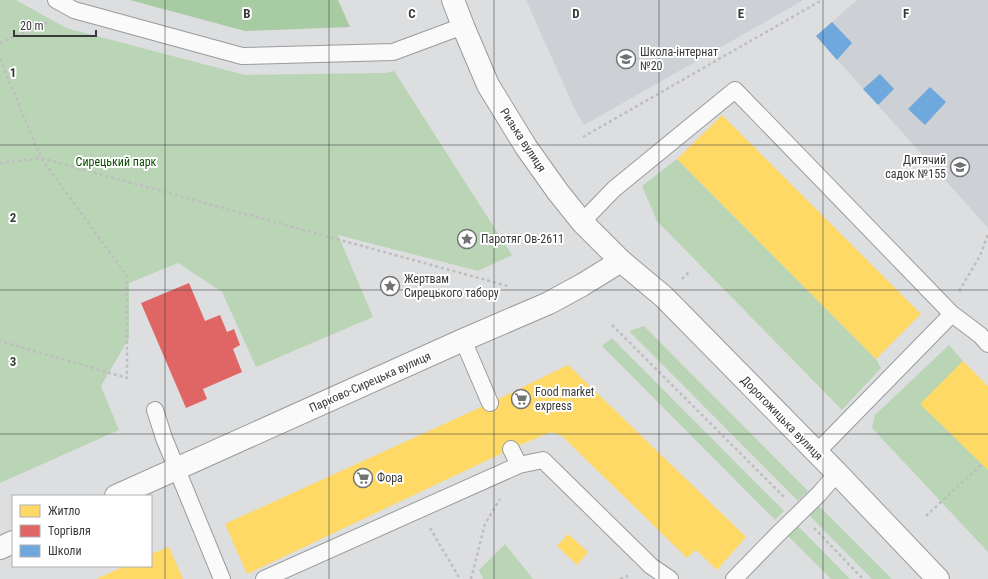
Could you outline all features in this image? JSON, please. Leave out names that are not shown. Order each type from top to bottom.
[{"type":"street","name":"Ризька вулиця","points":[[453,0],[488,85],[526,147],[558,192],[582,222],[621,260]]},
{"type":"street","name":"Парково-Сирецька вулиця","points":[[118,495],[463,340],[549,303],[582,285],[621,260]]},
{"type":"street","name":"Дорогожицька вулиця","points":[[621,260],[664,297],[837,473],[938,579]]},
{"type":"street","points":[[0,548],[12,542]]},
{"type":"lane","points":[[56,0],[74,10],[242,56],[393,52],[463,26]]},
{"type":"lane","points":[[582,222],[614,188],[735,90],[950,312],[985,336]]},
{"type":"lane","points":[[816,453],[950,312]]},
{"type":"lane","points":[[463,340],[490,403]]},
{"type":"lane","points":[[155,410],[164,438],[222,579]]},
{"type":"lane","points":[[511,449],[519,465]]},
{"type":"lane","points":[[264,579],[519,465],[543,460],[651,566],[668,579]]},
{"type":"lane","points":[[734,579],[819,494],[837,473]]},
{"type":"path","points":[[582,138],[822,0]]},
{"type":"path","points":[[0,44],[74,10]]},
{"type":"path","points":[[0,59],[41,158],[127,276],[127,378],[0,342]]},
{"type":"path","points":[[0,163],[41,158],[508,286]]},
{"type":"path","points":[[950,312],[980,256],[988,234]]},
{"type":"path","points":[[612,325],[800,513],[863,579]]},
{"type":"path","points":[[926,516],[982,464]]},
{"type":"path","points":[[471,579],[485,524],[500,498]]},
{"type":"path","points":[[419,510],[460,579]]},
{"type":"shaded area","name":"Школа-інтернат №20","points":[[526,0],[804,0],[584,125],[575,110]]},
{"type":"shaded area","name":"Дитячий садок №155","points":[[857,0],[988,0],[988,228],[816,36]]},
{"type":"green space","name":"Сирецький парк","points":[[0,0],[16,0],[66,28],[245,75],[386,73],[394,71],[512,255],[478,271],[338,235],[373,317],[256,367],[222,292],[178,263],[129,283],[129,338],[101,386],[119,430],[0,483]]},
{"type":"green space","points":[[130,0],[338,0],[350,27],[245,31]]},
{"type":"green space","points":[[677,159],[876,359],[881,368],[842,410],[657,221],[642,186]]},
{"type":"green space","points":[[644,326],[808,491],[798,501],[629,331]]},
{"type":"green space","points":[[612,338],[784,511],[775,520],[602,346]]},
{"type":"green space","points":[[949,345],[963,361],[988,470],[988,552],[872,428],[875,415]]},
{"type":"green space","points":[[816,503],[892,579],[872,579],[807,513]]},
{"type":"green space","points":[[795,523],[850,579],[831,579],[785,533]]},
{"type":"green space","points":[[505,544],[533,579],[483,579],[479,570]]},
{"type":"building: Житло","points":[[722,115],[921,314],[876,359],[677,159]]},
{"type":"building: Житло","points":[[963,361],[988,386],[988,470],[920,404]]},
{"type":"building: Житло","points":[[568,365],[746,537],[717,570],[696,550],[687,558],[562,436],[551,432],[511,449],[247,574],[225,524],[490,403]]},
{"type":"building: Житло","points":[[568,534],[588,552],[577,565],[557,546]]},
{"type":"building: Житло","points":[[169,547],[183,579],[96,579],[123,567],[152,567],[152,554]]},
{"type":"building: Торгівля","points":[[189,283],[205,321],[220,315],[227,332],[234,329],[240,345],[233,349],[242,372],[203,389],[207,399],[186,408],[141,303]]},
{"type":"building: Школи","points":[[832,22],[852,43],[837,60],[816,36]]},
{"type":"building: Школи","points":[[880,74],[894,89],[878,105],[863,89]]},
{"type":"building: Школи","points":[[930,87],[946,102],[925,125],[908,109]]},
{"type":"place","name":"Школа-інтернат №20","points":[[626,59]]},
{"type":"place","name":"Дитячий садок №155","points":[[960,167]]},
{"type":"place","name":"Паротяг Ов-2611","points":[[467,239]]},
{"type":"place","name":"Жертвам Сирецького табору","points":[[390,286]]},
{"type":"place","name":"Food market express","points":[[521,399]]},
{"type":"place","name":"Фора","points":[[363,478]]}]
